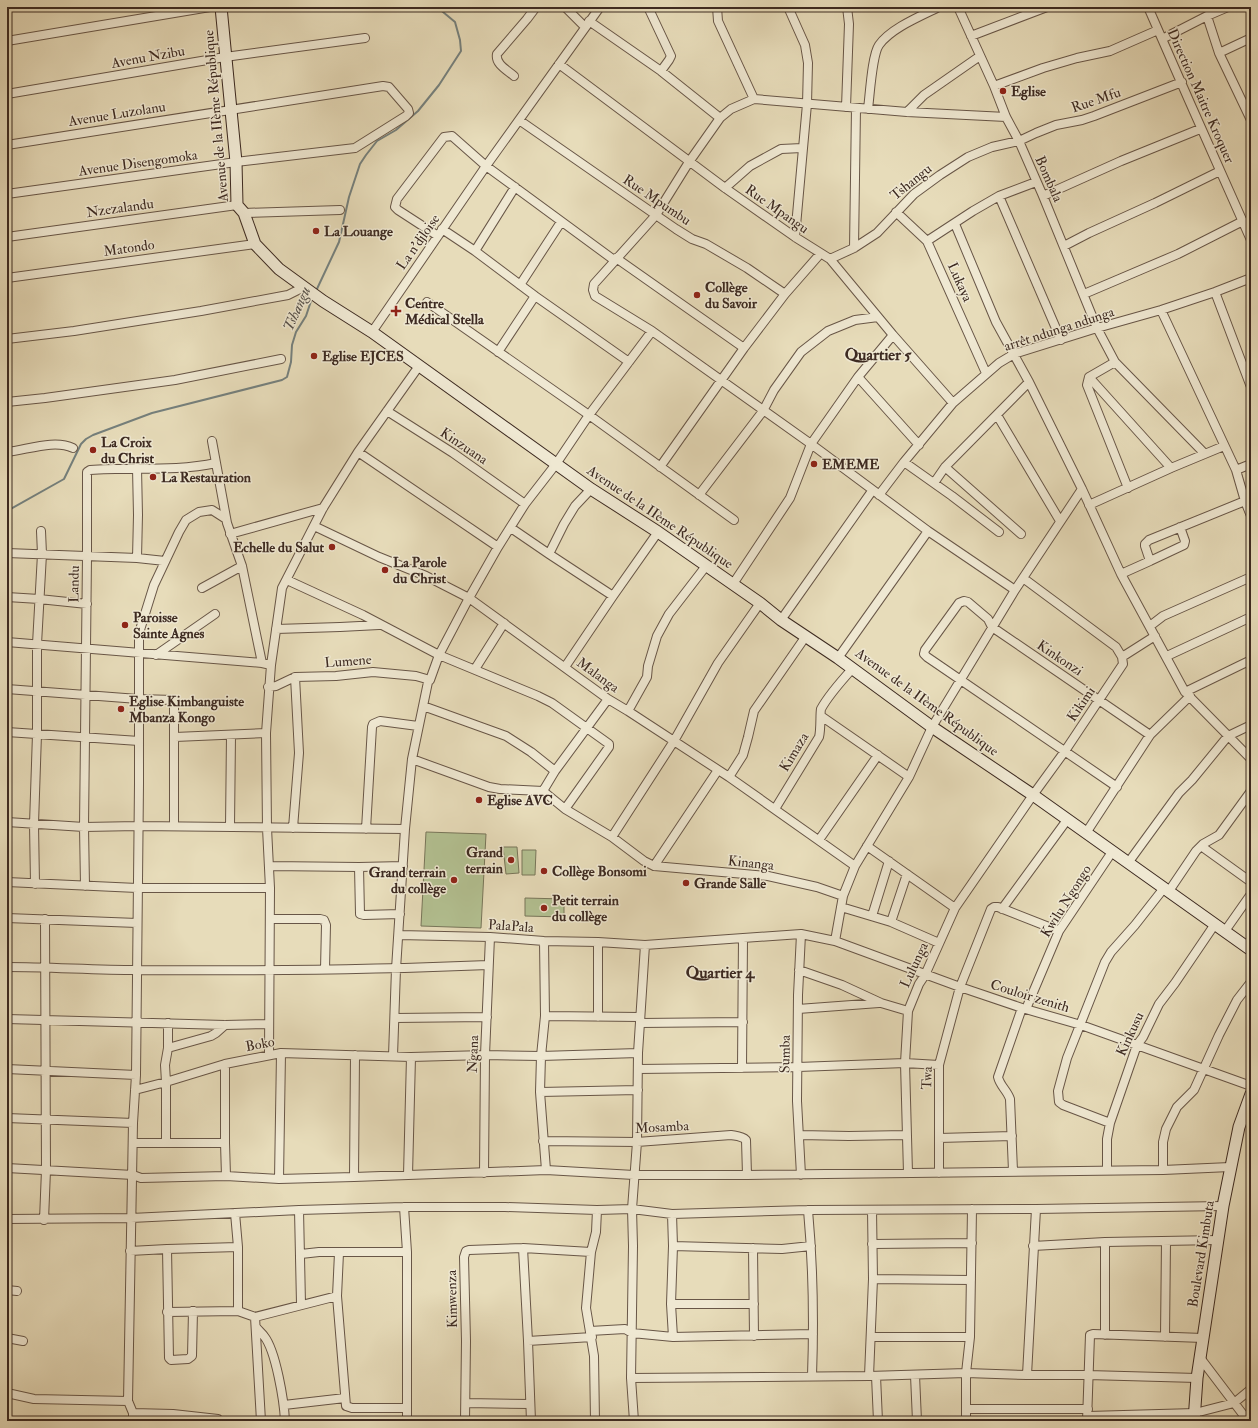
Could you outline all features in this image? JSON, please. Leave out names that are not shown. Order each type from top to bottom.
[{"type":"street","points":[[7,41],[210,7]]},
{"type":"street","name":"Avenue de la IIème République","points":[[221,7],[240,209],[255,244],[279,269],[323,301],[372,332],[591,489],[658,532],[733,584],[781,620],[852,668],[932,727],[1033,795],[1066,820],[1128,862],[1251,950]]},
{"type":"street","points":[[514,76],[498,63],[496,58],[497,54],[536,7]]},
{"type":"street","points":[[565,7],[587,24],[661,71],[720,118]]},
{"type":"street","name":"La n'djloise","points":[[372,332],[486,166],[600,7]]},
{"type":"street","points":[[648,7],[670,56],[670,60],[661,71]]},
{"type":"street","points":[[718,7],[718,21],[754,99]]},
{"type":"street","points":[[788,7],[805,45],[808,63],[807,104],[795,237]]},
{"type":"street","points":[[846,107],[849,24],[847,7]]},
{"type":"street","points":[[868,109],[875,56],[878,45],[899,28],[939,7]]},
{"type":"street","name":"Bombala","points":[[958,7],[994,86],[1006,117],[1019,141],[1043,196],[1084,294],[1096,328],[1115,362],[1205,454]]},
{"type":"street","points":[[971,36],[1047,7]]},
{"type":"street","name":"Direction Maitre Kroquer","points":[[1148,7],[1182,82],[1200,129],[1251,240]]},
{"type":"street","points":[[1162,39],[1228,7]]},
{"type":"street","points":[[1207,16],[1219,53],[1251,120]]},
{"type":"street","points":[[994,86],[1043,68],[1077,58],[1110,51],[1158,30]]},
{"type":"street","name":"Avenu Nzibu","points":[[7,94],[225,57],[365,38]]},
{"type":"street","points":[[1219,53],[1251,38]]},
{"type":"street","points":[[907,112],[924,95],[980,56]]},
{"type":"street","name":"Rue Mpangu","points":[[559,64],[724,188],[820,254],[830,259],[893,335],[953,403]]},
{"type":"street","name":"Rue Mfu","points":[[1019,141],[1036,132],[1056,125],[1094,116],[1182,82]]},
{"type":"street","name":"Avenue Luzolanu","points":[[7,145],[383,86],[389,87],[408,109],[409,112],[406,116]]},
{"type":"street","points":[[1006,117],[907,112],[754,99],[731,109],[720,118],[689,162],[656,215],[615,259],[594,284],[593,290],[596,296],[652,332],[763,410],[928,531],[1015,590]]},
{"type":"street","points":[[854,248],[856,108]]},
{"type":"street","name":"Avenue Disengomoka","points":[[7,194],[236,162],[355,148],[406,116]]},
{"type":"street","name":"Rue Mpumbu","points":[[519,120],[692,239],[706,244],[747,268],[785,294]]},
{"type":"street","points":[[1043,196],[1121,161],[1200,129]]},
{"type":"street","points":[[629,362],[535,296],[475,251],[395,207],[397,199],[444,137],[452,136],[486,166],[561,222],[744,348]]},
{"type":"street","name":"Tshangu","points":[[830,259],[854,248],[877,233],[914,194],[968,157],[992,147],[1019,141]]},
{"type":"street","points":[[724,188],[750,166],[781,149],[802,148]]},
{"type":"street","points":[[1064,246],[1088,233],[1155,203],[1220,171]]},
{"type":"street","points":[[927,241],[999,196],[1036,182]]},
{"type":"street","points":[[475,251],[515,187]]},
{"type":"street","points":[[999,196],[1062,340]]},
{"type":"street","name":"Nzezalandu","points":[[7,237],[240,209],[340,210]]},
{"type":"street","name":"Lukaya","points":[[896,212],[927,241],[986,373]]},
{"type":"street","points":[[1084,294],[1178,254],[1243,221]]},
{"type":"street","points":[[520,285],[561,222]]},
{"type":"street","points":[[954,224],[996,322],[1029,382],[1082,489],[1121,574],[1155,636],[1188,694],[1251,759]]},
{"type":"street","name":"Matondo","points":[[7,278],[255,244]]},
{"type":"street","points":[[660,467],[744,348],[785,294],[820,254]]},
{"type":"street","name":"arrêt ndunga ndunga","points":[[781,620],[876,493],[919,445],[953,403],[999,363],[1014,354],[1096,328],[1161,310],[1251,278]]},
{"type":"street","points":[[7,339],[74,331],[201,311],[288,295],[304,287]]},
{"type":"street","points":[[1215,292],[1251,386]]},
{"type":"street","points":[[498,352],[535,296]]},
{"type":"street","points":[[427,302],[589,415],[734,520]]},
{"type":"street","points":[[1161,310],[1236,470],[1251,516]]},
{"type":"street","points":[[699,495],[763,410],[774,390],[801,352],[828,331],[855,320],[878,317]]},
{"type":"street","points":[[393,1056],[396,969],[404,829],[412,759],[428,682],[439,655],[469,598],[525,504],[556,464],[589,415],[652,332]]},
{"type":"street","points":[[733,584],[790,498],[810,444],[858,377],[893,335]]},
{"type":"street","points":[[7,402],[175,380],[281,359]]},
{"type":"street","points":[[1115,362],[1089,377],[1087,383],[1088,389],[1128,488]]},
{"type":"street","points":[[269,1055],[270,888],[267,828],[266,733],[270,665],[282,588],[323,508],[358,452],[419,366]]},
{"type":"street","points":[[858,377],[919,445]]},
{"type":"street","points":[[1089,377],[1171,468]]},
{"type":"street","points":[[934,483],[946,467],[1029,382]]},
{"type":"street","name":"Kinzuana","points":[[387,411],[453,453],[525,504]]},
{"type":"street","points":[[997,415],[1060,521]]},
{"type":"street","points":[[212,441],[226,519],[242,566],[262,663]]},
{"type":"street","points":[[7,452],[46,445],[65,444],[72,448]]},
{"type":"street","points":[[1089,505],[1224,446]]},
{"type":"street","points":[[358,452],[498,547]]},
{"type":"street","points":[[904,462],[952,496],[998,532]]},
{"type":"street","points":[[137,558],[137,468],[184,468],[216,463]]},
{"type":"street","points":[[1236,470],[1251,464]]},
{"type":"street","points":[[946,467],[1021,534]]},
{"type":"street","name":"Landu","points":[[85,886],[84,827],[86,737],[87,472],[90,470],[137,468]]},
{"type":"street","points":[[549,554],[575,506],[591,489]]},
{"type":"street","points":[[835,941],[843,896],[855,866],[909,777],[932,727],[960,680],[1015,590],[1082,489]]},
{"type":"street","points":[[1150,561],[1145,546],[1147,542],[1245,501]]},
{"type":"street","points":[[230,534],[323,508]]},
{"type":"street","points":[[219,1421],[218,1419],[133,1417],[128,1401],[133,1123],[136,1075],[135,1022],[139,741],[138,633],[154,585],[186,520],[199,512],[212,510],[226,519]]},
{"type":"street","name":"Malanga","points":[[314,526],[366,551],[426,576],[469,598],[608,699],[729,777],[855,866]]},
{"type":"street","points":[[1121,574],[1184,545],[1185,541],[1180,527]]},
{"type":"street","points":[[511,528],[612,596]]},
{"type":"street","points":[[35,884],[34,824],[36,691],[42,554],[41,531]]},
{"type":"street","points":[[838,658],[928,531]]},
{"type":"street","points":[[565,667],[612,596],[658,532]]},
{"type":"street","points":[[7,553],[137,558],[165,561]]},
{"type":"street","points":[[202,588],[242,566]]},
{"type":"street","points":[[628,711],[647,677],[648,666],[657,636],[669,614],[706,566]]},
{"type":"street","points":[[1150,626],[1163,616],[1251,576]]},
{"type":"street","points":[[1024,578],[1116,647],[1122,658],[1155,636]]},
{"type":"street","points":[[287,580],[380,624],[439,655],[552,703],[609,744],[609,747],[565,809]]},
{"type":"street","points":[[7,597],[86,604]]},
{"type":"street","name":"Kinkonzi","points":[[960,680],[924,654],[925,650],[959,603],[964,601],[968,602],[988,619],[992,628],[1150,735]]},
{"type":"street","points":[[612,837],[674,741],[718,663],[760,603]]},
{"type":"street","points":[[156,655],[215,614]]},
{"type":"street","points":[[1167,656],[1251,617]]},
{"type":"street","points":[[475,669],[504,623]]},
{"type":"street","points":[[276,629],[380,624]]},
{"type":"street","points":[[729,777],[743,755],[754,711],[806,636]]},
{"type":"street","points":[[7,642],[138,654],[262,663],[270,665]]},
{"type":"street","name":"Kikimi","points":[[1033,795],[1100,700],[1123,664],[1122,658]]},
{"type":"street","points":[[1086,833],[1150,735],[1188,694],[1251,660]]},
{"type":"street","name":"Kimaza","points":[[775,809],[819,738],[821,727],[820,710],[852,668]]},
{"type":"street","name":"Lumene","points":[[268,686],[276,686],[295,677],[336,676],[373,672],[416,676],[430,680]]},
{"type":"street","points":[[293,828],[299,753],[295,677]]},
{"type":"street","points":[[960,680],[1117,787]]},
{"type":"street","points":[[7,689],[138,699],[174,700],[174,826]]},
{"type":"street","points":[[412,759],[489,787],[543,791],[555,771],[608,699]]},
{"type":"street","points":[[423,706],[506,736],[531,752],[555,771]]},
{"type":"street","points":[[821,716],[909,777]]},
{"type":"street","points":[[366,829],[373,724],[380,721],[418,726]]},
{"type":"street","points":[[1128,862],[1179,793],[1192,780],[1228,736],[1251,725]]},
{"type":"street","points":[[7,732],[139,741]]},
{"type":"street","points":[[175,736],[266,733]]},
{"type":"street","points":[[230,827],[231,735]]},
{"type":"street","points":[[819,840],[878,755]]},
{"type":"street","points":[[654,866],[718,770]]},
{"type":"street","name":"Kinanga","points":[[543,791],[565,809],[612,837],[644,861],[654,866],[768,876],[817,887],[843,896]]},
{"type":"street","points":[[1110,1123],[1063,1105],[1059,1102],[1058,1091],[1067,1058],[1108,957],[1166,890],[1196,851],[1201,846],[1219,835],[1251,791]]},
{"type":"street","name":"Lulunga","points":[[908,1173],[905,1063],[908,1011],[955,908],[1033,795]]},
{"type":"street","points":[[1059,931],[1002,909],[1066,820]]},
{"type":"street","points":[[7,822],[84,827],[174,826],[404,829]]},
{"type":"street","points":[[867,846],[955,908]]},
{"type":"street","points":[[1201,846],[1251,882]]},
{"type":"street","name":"Kwilu Ngongo","points":[[1024,1008],[1059,931],[1112,852]]},
{"type":"street","points":[[872,916],[889,861]]},
{"type":"street","points":[[269,866],[403,866]]},
{"type":"street","points":[[359,867],[360,914],[400,914]]},
{"type":"street","points":[[891,922],[907,874]]},
{"type":"street","points":[[7,882],[137,888],[270,888]]},
{"type":"street","points":[[1225,931],[1251,894]]},
{"type":"street","points":[[841,906],[891,922],[940,943]]},
{"type":"street","name":"Twa","points":[[938,1172],[939,1065],[960,987],[991,909],[994,907],[1002,909]]},
{"type":"street","points":[[7,918],[137,923]]},
{"type":"street","points":[[44,1220],[46,1170],[45,919]]},
{"type":"street","points":[[270,919],[324,920],[326,925],[325,969]]},
{"type":"street","name":"Kinkusu","points":[[1107,1170],[1107,1139],[1110,1123],[1137,1044],[1143,1037],[1159,1004],[1215,924]]},
{"type":"street","name":"Couloir zenith","points":[[743,938],[801,934],[835,941],[925,975],[1137,1044],[1251,1086]]},
{"type":"street","name":"Sumba","points":[[801,934],[798,1009],[797,1101],[801,1175]]},
{"type":"street","name":"PalaPala","points":[[399,935],[490,937],[644,945],[743,938]]},
{"type":"street","name":"Ngana","points":[[484,1173],[485,1055],[490,937]]},
{"type":"street","points":[[742,1068],[743,938]]},
{"type":"street","points":[[544,941],[545,1016],[541,1056],[540,1092],[546,1170]]},
{"type":"street","points":[[598,942],[598,1016]]},
{"type":"street","points":[[634,1421],[632,1378],[632,1209],[637,1142],[638,1053],[644,945]]},
{"type":"street","points":[[7,967],[136,970],[269,970],[396,969],[488,965]]},
{"type":"street","points":[[799,970],[842,985],[881,1003],[908,1011]]},
{"type":"street","points":[[1163,1170],[1163,1142],[1166,1129],[1177,1108],[1194,1090],[1237,1000],[1251,982]]},
{"type":"street","points":[[798,1009],[881,1003]]},
{"type":"street","points":[[1013,1171],[1010,1099],[1008,1093],[1001,1086],[998,1077],[1024,1008]]},
{"type":"street","points":[[545,1016],[598,1016],[640,1020],[743,1022]]},
{"type":"street","points":[[395,1018],[487,1017]]},
{"type":"street","points":[[7,1019],[45,1021],[268,1024]]},
{"type":"street","points":[[166,1143],[165,1065],[168,1048],[168,1023]]},
{"type":"street","points":[[168,1048],[211,1036],[225,1024]]},
{"type":"street","points":[[279,1179],[282,1053]]},
{"type":"street","name":"Boko","points":[[135,1090],[225,1064],[282,1053],[411,1057],[485,1055],[541,1056]]},
{"type":"street","points":[[541,1056],[638,1053]]},
{"type":"street","points":[[354,1177],[355,1055]]},
{"type":"street","points":[[408,1175],[411,1057]]},
{"type":"street","points":[[638,1069],[798,1067],[905,1063],[939,1065]]},
{"type":"street","points":[[225,1064],[226,1176]]},
{"type":"street","points":[[7,1069],[136,1075]]},
{"type":"street","points":[[540,1092],[638,1090]]},
{"type":"street","name":"Boulevard Kimbuta","points":[[1195,1417],[1197,1378],[1223,1206],[1239,1127],[1251,1094]]},
{"type":"street","points":[[7,1118],[133,1123]]},
{"type":"street","points":[[800,1135],[906,1135]]},
{"type":"street","name":"Mosamba","points":[[543,1141],[637,1142],[731,1136],[741,1137],[746,1140],[747,1175]]},
{"type":"street","points":[[938,1138],[1012,1136]]},
{"type":"street","points":[[133,1143],[225,1142]]},
{"type":"street","points":[[7,1168],[133,1175],[136,1177],[146,1178],[226,1176],[279,1179],[546,1170],[634,1175],[801,1175],[1163,1170],[1230,1167]]},
{"type":"street","points":[[7,1219],[44,1220],[131,1218],[299,1210],[404,1207],[505,1207],[597,1210],[632,1209],[672,1214],[808,1210],[1223,1206]]},
{"type":"street","points":[[404,1207],[407,1252],[406,1421]]},
{"type":"street","points":[[966,1421],[966,1373],[970,1337],[972,1209]]},
{"type":"street","points":[[1027,1375],[1036,1209]]},
{"type":"street","points":[[299,1210],[301,1304]]},
{"type":"street","points":[[595,1421],[594,1356],[586,1308],[591,1252],[596,1232],[597,1210]]},
{"type":"street","points":[[808,1210],[811,1246],[813,1334],[812,1376]]},
{"type":"street","points":[[872,1210],[872,1376],[878,1421]]},
{"type":"street","points":[[236,1213],[238,1247],[238,1311]]},
{"type":"street","points":[[672,1214],[673,1246],[671,1304],[673,1337]]},
{"type":"street","points":[[1033,1246],[1105,1242],[1219,1240]]},
{"type":"street","points":[[1165,1337],[1166,1241]]},
{"type":"street","points":[[1105,1242],[1105,1335]]},
{"type":"street","points":[[872,1244],[972,1243]]},
{"type":"street","points":[[673,1246],[753,1248],[811,1246]]},
{"type":"street","points":[[130,1251],[238,1247]]},
{"type":"street","points":[[523,1248],[531,1421]]},
{"type":"street","name":"Kimwenza","points":[[465,1421],[464,1257],[466,1251],[523,1248],[591,1252]]},
{"type":"street","points":[[753,1248],[754,1336]]},
{"type":"street","points":[[166,1249],[169,1358],[172,1360],[188,1359],[192,1356],[193,1311]]},
{"type":"street","points":[[301,1254],[319,1252],[407,1252]]},
{"type":"street","points":[[339,1253],[336,1296],[346,1406],[348,1408],[407,1408]]},
{"type":"street","points":[[873,1279],[971,1280]]},
{"type":"street","points":[[7,1290],[17,1291]]},
{"type":"street","points":[[167,1312],[238,1311],[255,1317],[336,1296]]},
{"type":"street","points":[[671,1304],[754,1304]]},
{"type":"street","points":[[255,1317],[260,1421]]},
{"type":"street","points":[[256,1327],[264,1336],[269,1345],[276,1364],[284,1405],[285,1421]]},
{"type":"street","points":[[528,1341],[625,1329],[632,1333],[673,1337],[813,1334]]},
{"type":"street","points":[[1088,1415],[1090,1335],[1203,1338]]},
{"type":"street","points":[[871,1336],[970,1337]]},
{"type":"street","points":[[7,1338],[23,1341]]},
{"type":"street","points":[[1201,1359],[1248,1421]]},
{"type":"street","points":[[632,1378],[872,1376],[966,1373],[1027,1375],[1088,1374],[1197,1378]]},
{"type":"street","points":[[915,1375],[917,1421]]},
{"type":"street","points":[[966,1409],[1151,1418],[1195,1417],[1234,1403],[1251,1389]]},
{"type":"street","points":[[7,1393],[34,1399],[128,1401]]},
{"type":"street","points":[[284,1405],[345,1398]]},
{"type":"street","points":[[466,1404],[530,1404]]},
{"type":"green space","name":"Grand terrain du collège","points":[[426,832],[486,834],[481,928],[421,926]]},
{"type":"green space","name":"Grand terrain","points":[[503,847],[517,847],[519,873],[506,874]]},
{"type":"green space","points":[[522,850],[536,850],[535,875],[522,875]]},
{"type":"green space","name":"Petit terrain du collège","points":[[525,898],[564,899],[564,917],[525,916]]},
{"type":"waterway","name":"Tshangu","points":[[316,291],[339,242],[349,197],[360,164],[377,141],[396,130],[418,111],[439,85],[461,51],[460,40],[455,22],[437,7]]},
{"type":"waterway","name":"Tshangu","points":[[7,511],[64,479],[81,444],[93,435],[152,413],[282,380],[287,377],[291,362],[292,345],[296,332],[306,316],[312,298]]},
{"type":"place","name":"Eglise","points":[[1003,91]]},
{"type":"place","name":"La Louange","points":[[316,231]]},
{"type":"place","name":"Collège du Savoir","points":[[697,295]]},
{"type":"place","name":"Centre Médical Stella","points":[[396,311]]},
{"type":"place","name":"Eglise EJCES","points":[[314,356]]},
{"type":"place","name":"La Croix du Christ","points":[[93,450]]},
{"type":"place","name":"EMEME","points":[[814,464]]},
{"type":"place","name":"La Restauration","points":[[153,477]]},
{"type":"place","name":"Echelle du Salut","points":[[332,547]]},
{"type":"place","name":"La Parole du Christ","points":[[385,570]]},
{"type":"place","name":"Paroisse Sainte Agnes","points":[[125,625]]},
{"type":"place","name":"Eglise Kimbanguiste Mbanza Kongo","points":[[121,709]]},
{"type":"place","name":"Eglise AVC","points":[[479,800]]},
{"type":"place","name":"Grand terrain","points":[[511,860]]},
{"type":"place","name":"Collège Bonsomi","points":[[544,871]]},
{"type":"place","name":"Grand terrain du collège","points":[[454,880]]},
{"type":"place","name":"Grande Salle","points":[[686,883]]},
{"type":"place","name":"Petit terrain du collège","points":[[544,908]]},
{"type":"district","name":"Quartier 5","points":[[878,355]]},
{"type":"district","name":"Quartier 4","points":[[720,973]]}]
